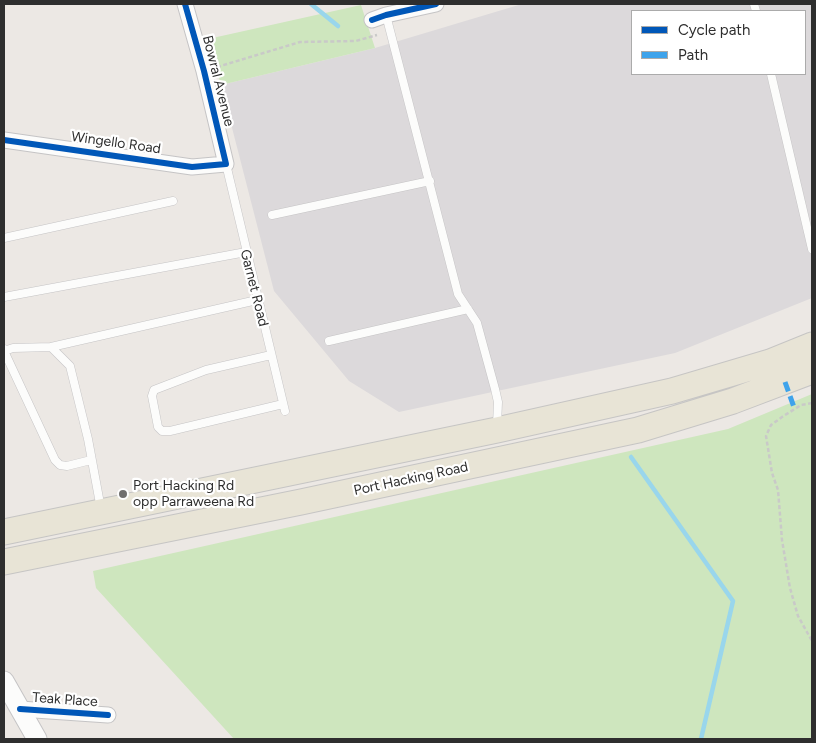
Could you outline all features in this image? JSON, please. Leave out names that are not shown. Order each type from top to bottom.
[{"type":"main road","points":[[4,532],[497,430],[672,391],[770,362],[812,345]]},
{"type":"main road","name":"Port Hacking Road","points":[[4,562],[330,496],[638,430],[733,401],[812,371]]},
{"type":"street","name":"Bowral Avenue","points":[[185,4],[204,71],[226,164]]},
{"type":"street","points":[[379,17],[436,4]]},
{"type":"street","name":"Wingello Road","points":[[4,140],[192,167],[226,164]]},
{"type":"street","points":[[4,575],[17,566],[42,554]]},
{"type":"street","points":[[4,681],[37,739]]},
{"type":"street","name":"Teak Place","points":[[20,709],[108,715]]},
{"type":"lane","points":[[379,17],[430,180],[458,294],[477,323],[498,402],[497,430]]},
{"type":"lane","points":[[771,75],[812,249]]},
{"type":"lane","name":"Garnet Road","points":[[226,164],[284,407],[170,431],[162,431],[158,427],[152,396],[154,390],[206,370],[271,355]]},
{"type":"lane","points":[[272,215],[430,180]]},
{"type":"lane","points":[[4,238],[173,201]]},
{"type":"lane","points":[[4,297],[246,252]]},
{"type":"lane","points":[[91,460],[67,466],[60,465],[55,460],[4,350],[50,347],[257,300]]},
{"type":"lane","points":[[330,342],[468,309]]},
{"type":"lane","points":[[50,347],[70,366],[102,513]]},
{"type":"path","points":[[204,71],[300,42],[356,41],[379,35],[379,17]]},
{"type":"path","points":[[812,403],[801,405],[782,417],[772,425],[766,436],[772,473],[778,490],[782,540],[790,588],[798,616],[812,641]]},
{"type":"shaded area","points":[[522,4],[812,4],[812,298],[675,353],[399,412],[349,381],[274,291],[221,85],[375,48]]},
{"type":"green space","points":[[361,5],[375,48],[221,85],[208,39]]},
{"type":"green space","points":[[812,394],[812,739],[234,739],[96,588],[93,571],[728,429]]},
{"type":"waterway","points":[[311,4],[338,26]]},
{"type":"waterway","points":[[631,457],[733,601],[701,739]]},
{"type":"marked path","points":[[785,382],[795,410]]},
{"type":"cycle path","points":[[4,140],[192,167],[226,164],[204,71],[185,4]]},
{"type":"cycle path","points":[[372,20],[436,4]]},
{"type":"cycle path","points":[[20,709],[108,715]]},
{"type":"place","name":"Port Hacking Rd opp Parraweena Rd","points":[[123,494]]}]
